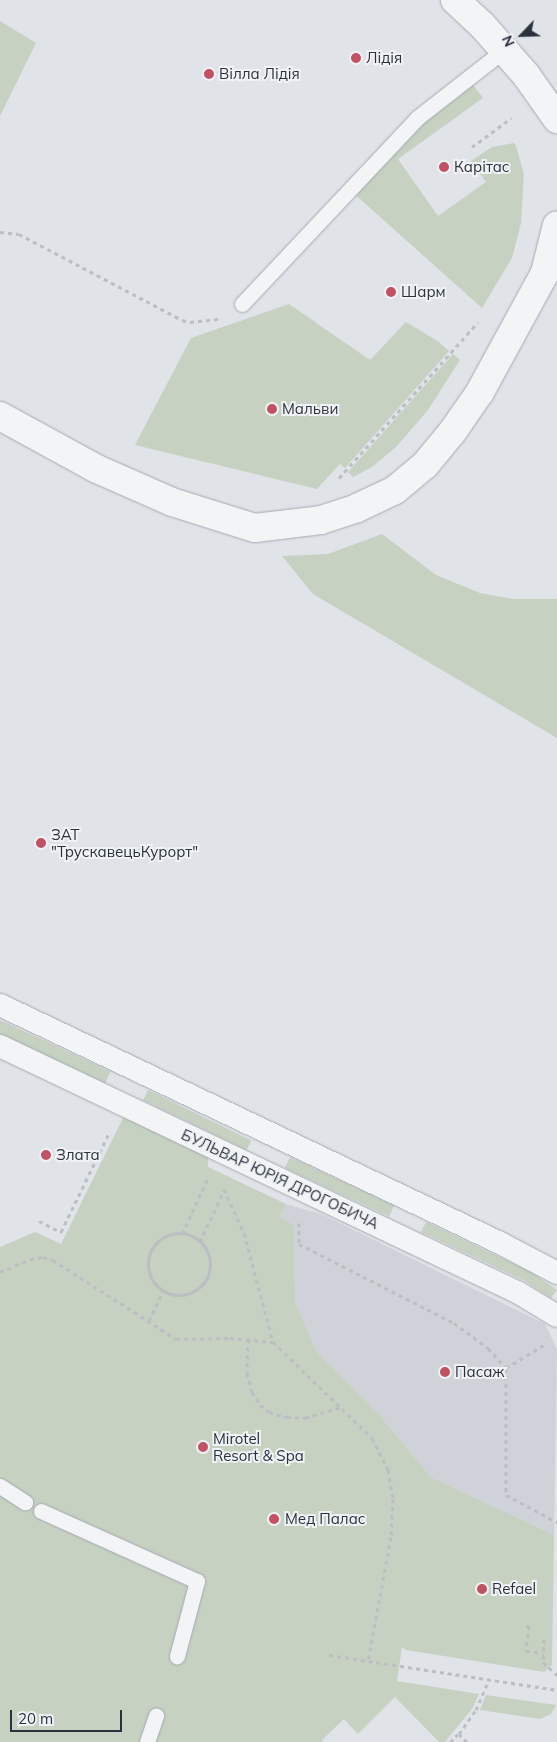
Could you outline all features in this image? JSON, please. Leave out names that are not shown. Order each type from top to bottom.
[{"type":"street","points":[[455,0],[526,74],[557,119]]},
{"type":"street","points":[[0,416],[97,470],[172,502],[254,528],[321,520],[357,508],[395,490],[425,465],[453,431],[480,392],[544,273],[557,225]]},
{"type":"street","points":[[0,1005],[500,1243],[557,1273]]},
{"type":"street","name":"БУЛЬВАР ЮРІЯ ДРОГОБИЧА","points":[[0,1046],[519,1293],[557,1316]]},
{"type":"lane","points":[[242,304],[417,118],[504,50]]},
{"type":"lane","points":[[0,1486],[26,1502]]},
{"type":"lane","points":[[41,1511],[197,1582],[177,1656]]},
{"type":"lane","points":[[147,1742],[156,1716]]},
{"type":"path","points":[[472,147],[511,118]]},
{"type":"path","points":[[0,232],[19,234],[182,320],[190,322],[217,320],[230,314],[242,304]]},
{"type":"path","points":[[336,481],[483,316]]},
{"type":"path","points":[[39,1221],[61,1232],[123,1105]]},
{"type":"path","points":[[200,1242],[238,1159]]},
{"type":"path","points":[[182,1234],[209,1177]]},
{"type":"path","points":[[224,1190],[244,1233],[273,1342],[372,1438],[388,1470],[393,1499],[391,1537],[368,1661]]},
{"type":"path","points":[[299,1230],[299,1244],[454,1323],[488,1348],[506,1368],[506,1495],[557,1522]]},
{"type":"path","points":[[182,1234],[200,1242],[209,1259],[210,1269],[201,1286],[183,1295],[164,1291],[151,1278],[149,1269],[151,1251],[164,1238],[182,1234]]},
{"type":"path","points":[[0,1272],[30,1259],[43,1258],[53,1260],[176,1339],[248,1339],[273,1342]]},
{"type":"path","points":[[149,1321],[164,1291]]},
{"type":"path","points":[[248,1339],[247,1373],[252,1392],[260,1405],[269,1412],[287,1417],[305,1418],[340,1407]]},
{"type":"path","points":[[506,1368],[551,1342]]},
{"type":"path","points":[[526,1626],[529,1626],[526,1651],[543,1653]]},
{"type":"path","points":[[544,1639],[543,1662],[546,1667],[557,1675]]},
{"type":"path","points":[[329,1654],[557,1690]]},
{"type":"path","points":[[450,1742],[476,1710],[490,1680]]},
{"type":"path","points":[[458,1734],[467,1742]]},
{"type":"shaded area","points":[[286,1204],[321,1214],[545,1324],[557,1349],[554,1535],[431,1477],[382,1418],[316,1351],[295,1301],[294,1225],[280,1218]]},
{"type":"green space","points":[[0,21],[36,43],[0,116]]},
{"type":"green space","points":[[471,82],[483,98],[398,159],[438,216],[486,182],[471,161],[492,147],[514,143],[516,146],[524,174],[521,223],[512,258],[482,308],[351,191],[418,123]]},
{"type":"green space","name":"Мальви","points":[[289,304],[370,360],[406,322],[439,342],[449,351],[345,468],[340,464],[317,489],[135,445],[191,338]]},
{"type":"green space","points":[[453,354],[460,360],[428,410],[396,447],[372,467],[353,477],[348,472]]},
{"type":"green space","points":[[382,534],[436,575],[480,593],[513,599],[557,599],[557,738],[313,594],[282,556],[328,554]]},
{"type":"green space","points":[[0,1020],[111,1072],[105,1083],[0,1034]]},
{"type":"green space","points":[[148,1090],[251,1140],[247,1150],[143,1100]]},
{"type":"green space","name":"Mirotel Resort & Spa","points":[[126,1112],[208,1156],[208,1167],[286,1204],[280,1217],[294,1225],[295,1301],[316,1351],[382,1418],[431,1477],[554,1535],[552,1665],[544,1672],[406,1650],[402,1647],[397,1681],[479,1694],[472,1709],[445,1742],[439,1742],[395,1697],[358,1734],[344,1719],[322,1740],[323,1742],[0,1742],[0,1247],[35,1232],[61,1244]]},
{"type":"green space","points":[[290,1157],[394,1206],[389,1216],[285,1168]]},
{"type":"green space","points":[[426,1222],[531,1272],[557,1290],[551,1298],[525,1281],[421,1232]]},
{"type":"green space","points":[[486,1695],[556,1705],[551,1714],[540,1719],[480,1710]]},
{"type":"place","name":"Лідія","points":[[356,58]]},
{"type":"place","name":"Вілла Лідія","points":[[209,74]]},
{"type":"place","name":"Карітас","points":[[444,167]]},
{"type":"place","name":"Шарм","points":[[391,292]]},
{"type":"place","name":"Мальви","points":[[272,409]]},
{"type":"place","name":"ЗАТ \"ТрускавецьКурорт\"","points":[[41,843]]},
{"type":"place","name":"Злата","points":[[46,1155]]},
{"type":"place","name":"Пасаж","points":[[445,1372]]},
{"type":"place","name":"Mirotel Resort & Spa","points":[[203,1447]]},
{"type":"place","name":"Мед Палас","points":[[274,1519]]},
{"type":"place","name":"Refael","points":[[482,1589]]}]
